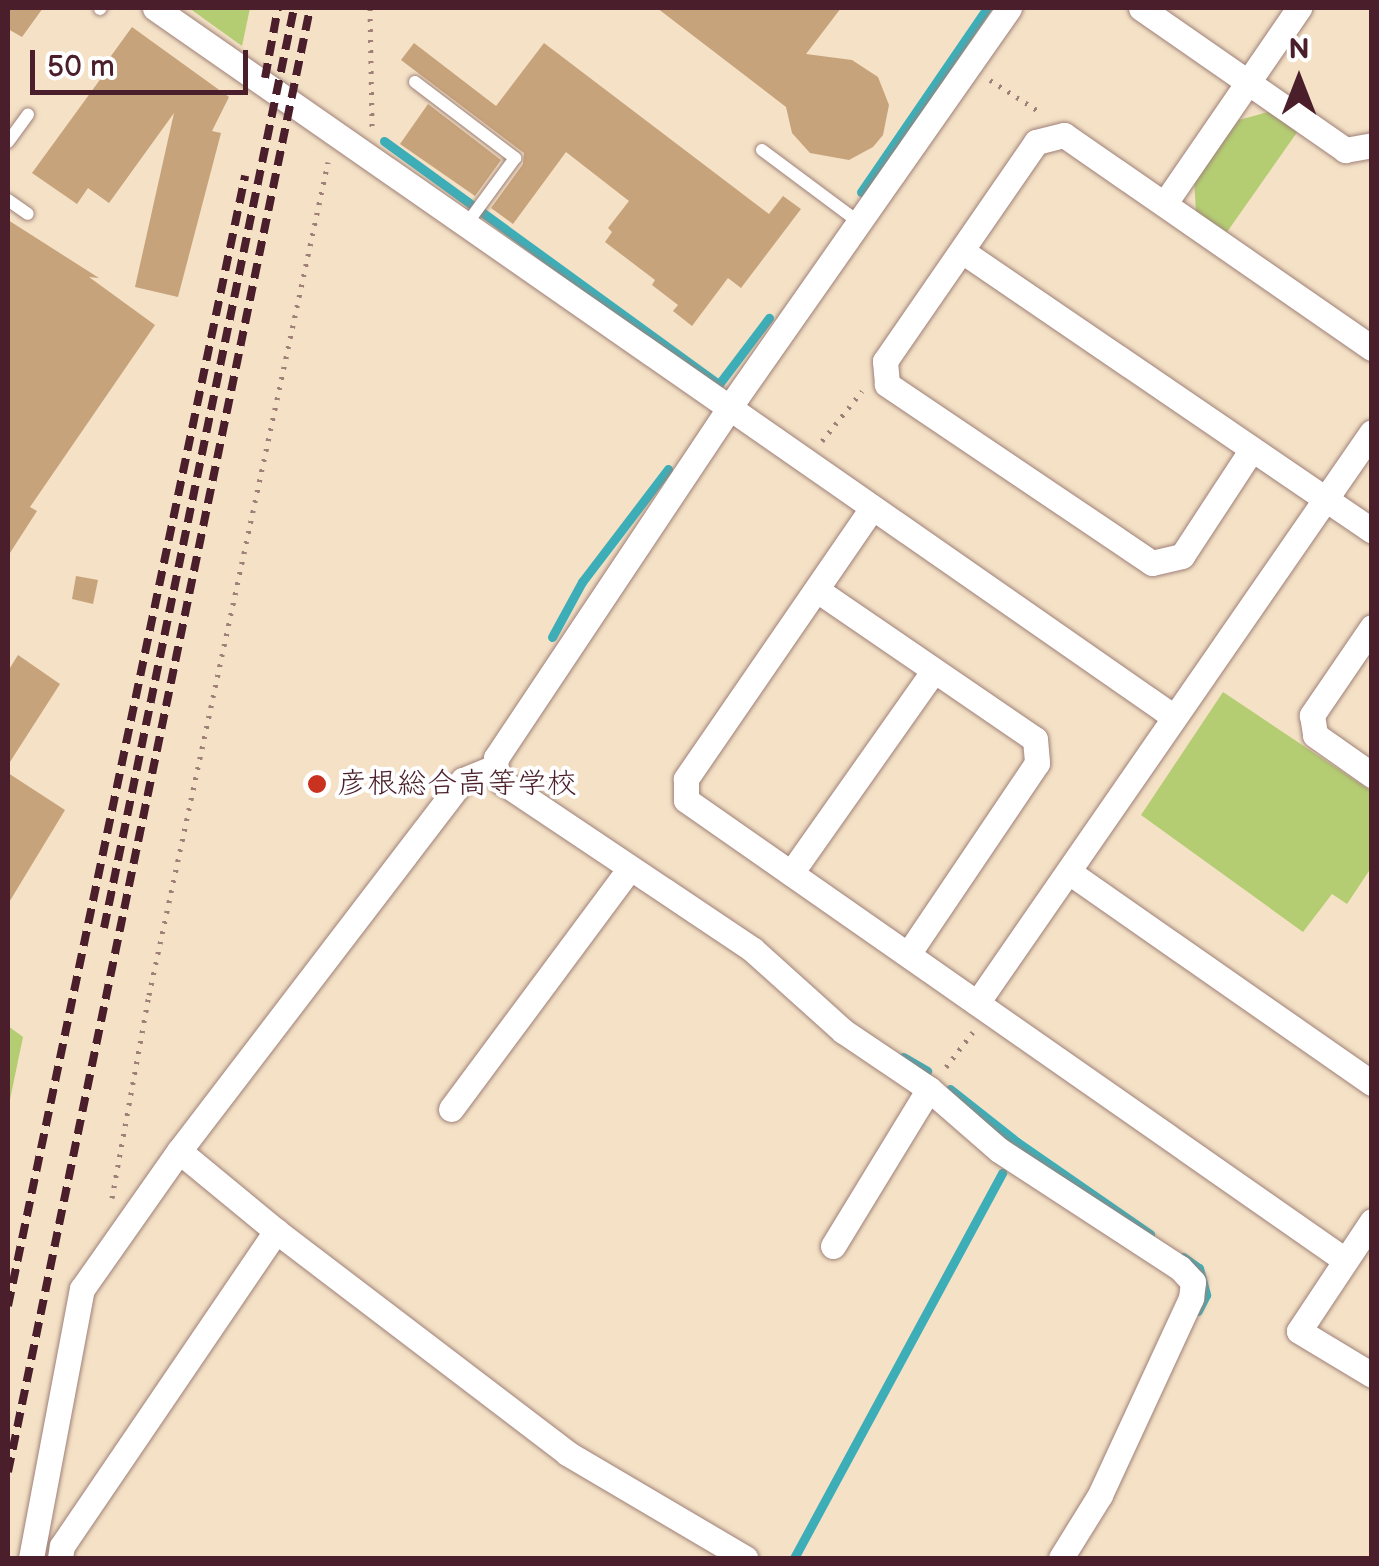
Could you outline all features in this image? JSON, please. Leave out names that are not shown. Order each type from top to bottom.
[{"type":"street","points":[[155,8],[362,153],[470,220],[728,410],[1174,717]]},
{"type":"street","points":[[1009,8],[728,410],[496,758],[495,767],[501,781],[752,950],[843,1031],[929,1089],[999,1150],[1180,1268],[1193,1282],[1192,1298],[1100,1495],[1061,1558]]},
{"type":"street","points":[[1141,8],[1345,150],[1372,144]]},
{"type":"street","points":[[1165,204],[1299,8]]},
{"type":"street","points":[[1250,452],[1182,556],[1152,563],[888,384],[885,361],[1036,142],[1064,135],[1372,348]]},
{"type":"street","points":[[962,251],[1372,532]]},
{"type":"street","points":[[978,1013],[1174,717],[1372,432]]},
{"type":"street","points":[[872,508],[686,779],[686,800],[908,954],[978,1013],[1345,1260]]},
{"type":"street","points":[[817,590],[1035,740],[1037,763],[908,954]]},
{"type":"street","points":[[1372,627],[1312,715],[1315,735],[1372,774]]},
{"type":"street","points":[[791,873],[932,672]]},
{"type":"street","points":[[30,1558],[82,1288],[179,1150],[463,780],[495,767]]},
{"type":"street","points":[[451,1109],[630,868]]},
{"type":"street","points":[[1069,872],[1372,1083]]},
{"type":"street","points":[[833,1246],[929,1089]]},
{"type":"street","points":[[179,1150],[276,1231],[567,1453],[745,1558]]},
{"type":"street","points":[[1372,1221],[1299,1331],[1372,1375]]},
{"type":"street","points":[[60,1558],[62,1546],[276,1231]]},
{"type":"lane","points":[[415,82],[516,158],[470,220]]},
{"type":"lane","points":[[8,142],[28,114]]},
{"type":"lane","points":[[762,150],[860,223]]},
{"type":"lane","points":[[8,200],[28,214]]},
{"type":"path","points":[[362,153],[372,138],[370,8]]},
{"type":"path","points":[[970,66],[1040,112],[1064,135]]},
{"type":"path","points":[[110,1208],[149,995],[335,132]]},
{"type":"path","points":[[817,448],[885,361]]},
{"type":"path","points":[[929,1089],[978,1013]]},
{"type":"green space","points":[[189,8],[250,8],[242,46]]},
{"type":"green space","points":[[1268,112],[1298,131],[1227,232],[1196,212],[1194,178],[1239,120]]},
{"type":"green space","points":[[1223,692],[1371,791],[1371,868],[1347,904],[1332,894],[1303,932],[1141,815]]},
{"type":"green space","points":[[8,1026],[23,1037],[8,1109]]},
{"type":"building","points":[[8,8],[43,8],[22,37],[8,29]]},
{"type":"building","points":[[657,8],[841,8],[806,54],[852,60],[878,77],[889,105],[883,135],[873,147],[849,160],[810,153],[792,133],[786,107]]},
{"type":"building","points":[[132,27],[229,97],[212,131],[221,133],[178,297],[135,287],[174,113],[109,203],[88,188],[77,204],[32,173],[107,70],[103,67]]},
{"type":"building","points":[[414,43],[496,106],[544,43],[769,214],[783,196],[801,209],[741,288],[728,278],[692,326],[673,311],[678,305],[652,285],[655,280],[605,242],[612,232],[608,228],[629,201],[566,152],[513,224],[491,208],[523,164],[524,153],[401,60]]},
{"type":"building","points":[[428,104],[501,160],[475,196],[400,144]]},
{"type":"building","points":[[8,220],[99,278],[89,277],[155,325],[30,507],[37,511],[8,556]]},
{"type":"building","points":[[76,576],[98,580],[93,604],[72,599]]},
{"type":"building","points":[[18,655],[60,684],[8,765],[8,671]]},
{"type":"building","points":[[8,773],[65,810],[8,904]]},
{"type":"waterway","points":[[861,192],[987,8]]},
{"type":"waterway","points":[[384,141],[719,384],[769,318]]},
{"type":"waterway","points":[[552,637],[582,582],[668,469]]},
{"type":"waterway","points":[[903,1057],[927,1071]]},
{"type":"waterway","points":[[950,1089],[1017,1142],[1150,1234]]},
{"type":"waterway","points":[[794,1558],[1002,1173]]},
{"type":"waterway","points":[[1183,1257],[1199,1268],[1206,1295],[1198,1311]]},
{"type":"railway","points":[[265,78],[278,8]]},
{"type":"railway","points":[[104,928],[294,8]]},
{"type":"railway","points":[[8,1472],[310,8]]},
{"type":"railway","points":[[8,1306],[245,176]]},
{"type":"place","name":"彦根総合高等学校","points":[[317,784]]}]
